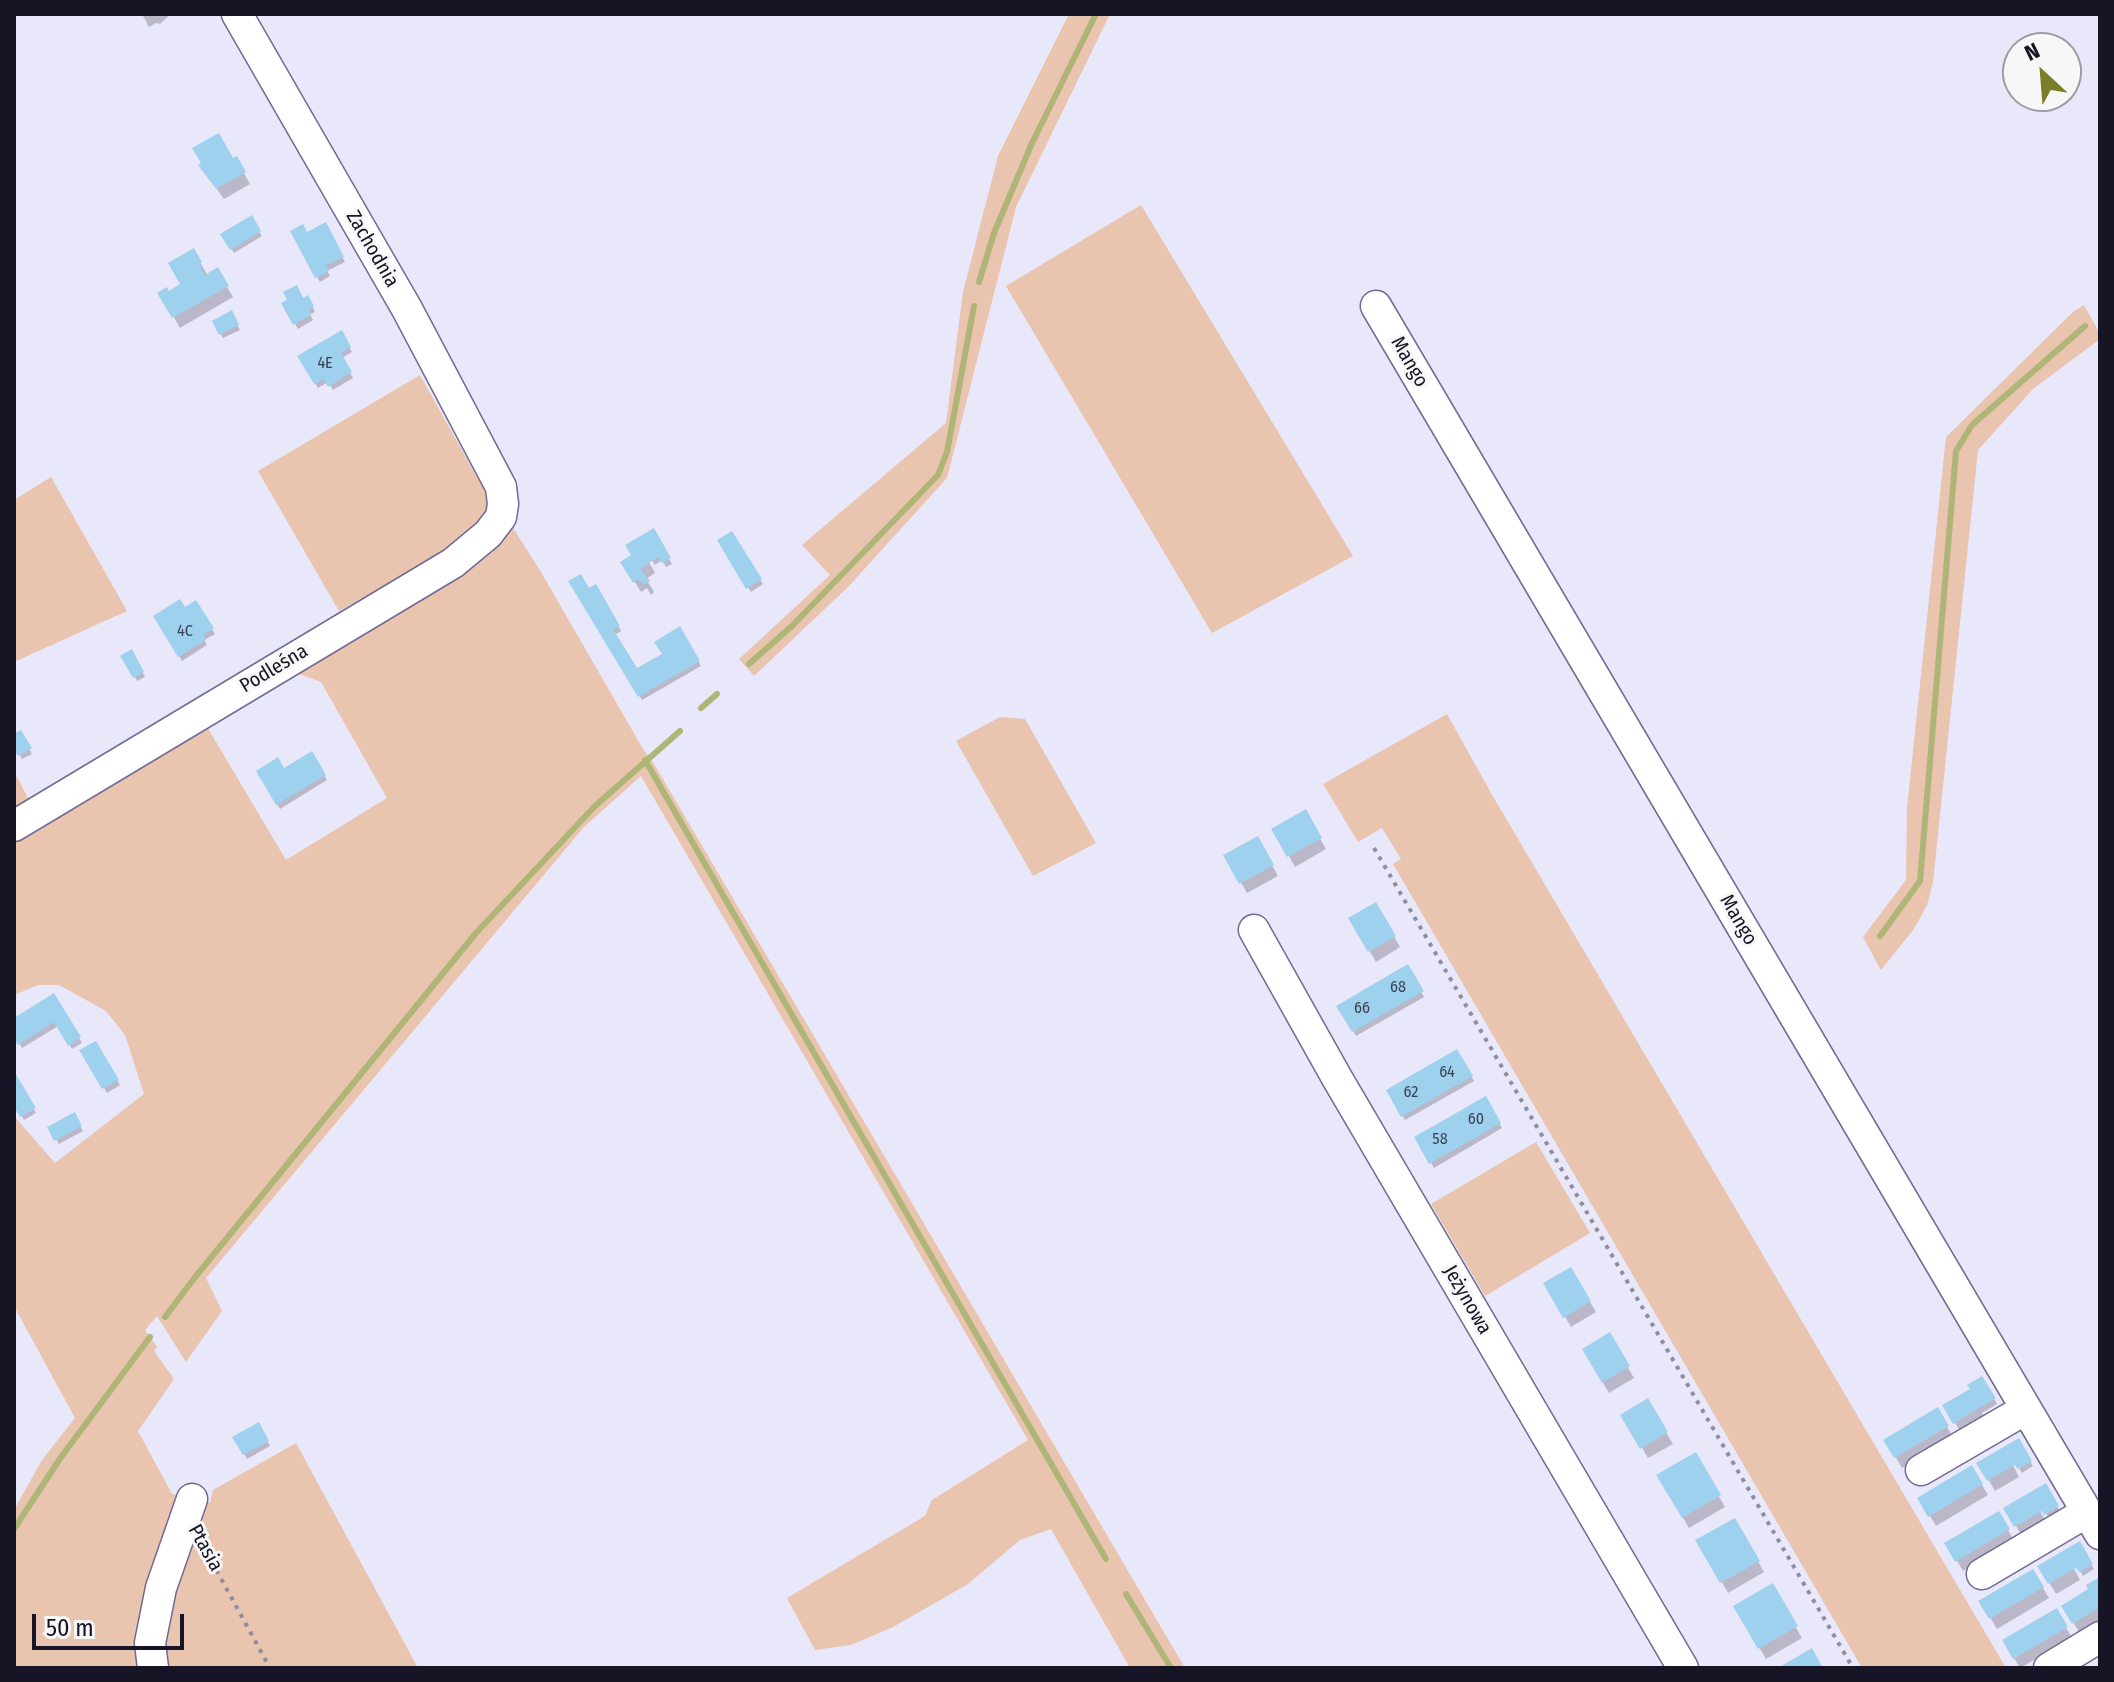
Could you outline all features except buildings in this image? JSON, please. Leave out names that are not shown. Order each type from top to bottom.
[{"type":"street","name":"Zachodnia","points":[[237,14],[407,309],[501,487]]},
{"type":"street","name":"Mango","points":[[1376,306],[2093,1523]]},
{"type":"street","name":"Podleśna","points":[[14,826],[453,563],[488,534],[501,517],[501,487]]},
{"type":"street","name":"Jeżynowa","points":[[1254,930],[1337,1078],[1683,1668]]},
{"type":"street","points":[[1921,1470],[2026,1409]]},
{"type":"street","name":"Ptasia","points":[[153,1668],[150,1643],[154,1620],[189,1506]]},
{"type":"street","points":[[1982,1574],[2093,1523]]},
{"type":"street","points":[[2049,1668],[2100,1637]]},
{"type":"path","points":[[1374,848],[1853,1668]]},
{"type":"path","name":"Ptasia","points":[[189,1506],[270,1668]]},
{"type":"shaded area","points":[[1069,14],[1110,14],[1016,207],[947,478],[848,587],[754,676],[739,659],[830,575],[802,545],[946,423],[963,292],[998,156]]},
{"type":"shaded area","points":[[1141,205],[1353,556],[1212,633],[1006,286]]},
{"type":"shaded area","points":[[2084,305],[2100,339],[2033,389],[1978,450],[1933,882],[1927,905],[1914,929],[1881,970],[1863,937],[1906,880],[1907,808],[1946,437],[2074,311]]},
{"type":"shaded area","points":[[420,375],[493,506],[468,540],[339,611],[258,471]]},
{"type":"shaded area","points":[[51,477],[127,611],[14,662],[14,500]]},
{"type":"shaded area","points":[[510,523],[1185,1668],[1130,1668],[1051,1529],[1020,1540],[968,1584],[893,1627],[851,1645],[815,1650],[787,1598],[925,1516],[932,1500],[1028,1440],[641,776],[584,827],[206,1278],[222,1311],[186,1362],[157,1316],[145,1330],[157,1347],[154,1351],[174,1379],[138,1431],[172,1494],[210,1503],[213,1490],[296,1443],[418,1668],[14,1668],[14,1510],[42,1460],[75,1418],[14,1306],[14,1116],[55,1163],[144,1094],[125,1035],[106,1011],[59,985],[38,985],[14,995],[14,834],[203,720],[286,860],[387,798],[321,682],[288,670]]},
{"type":"shaded area","points":[[1447,714],[2006,1668],[1862,1668],[1393,864],[1401,859],[1382,828],[1358,842],[1323,784]]},
{"type":"shaded area","points":[[1000,717],[1025,719],[1096,843],[1033,876],[956,741]]},
{"type":"shaded area","points":[[14,771],[30,802],[14,813]]},
{"type":"shaded area","points":[[1536,1142],[1590,1233],[1485,1296],[1431,1204]]},
{"type":"waterway","points":[[979,282],[994,233],[1032,143],[1096,14]]},
{"type":"waterway","points":[[749,664],[792,626],[938,475],[947,452],[974,306]]},
{"type":"waterway","points":[[1880,936],[1920,881],[1956,451],[1972,425],[2085,326]]},
{"type":"waterway","points":[[701,708],[717,694]]},
{"type":"waterway","points":[[165,1317],[476,933],[595,806],[680,731]]},
{"type":"waterway","points":[[645,760],[1106,1559]]},
{"type":"waterway","points":[[14,1529],[59,1460],[150,1337]]},
{"type":"waterway","points":[[1126,1594],[1171,1668]]}]
